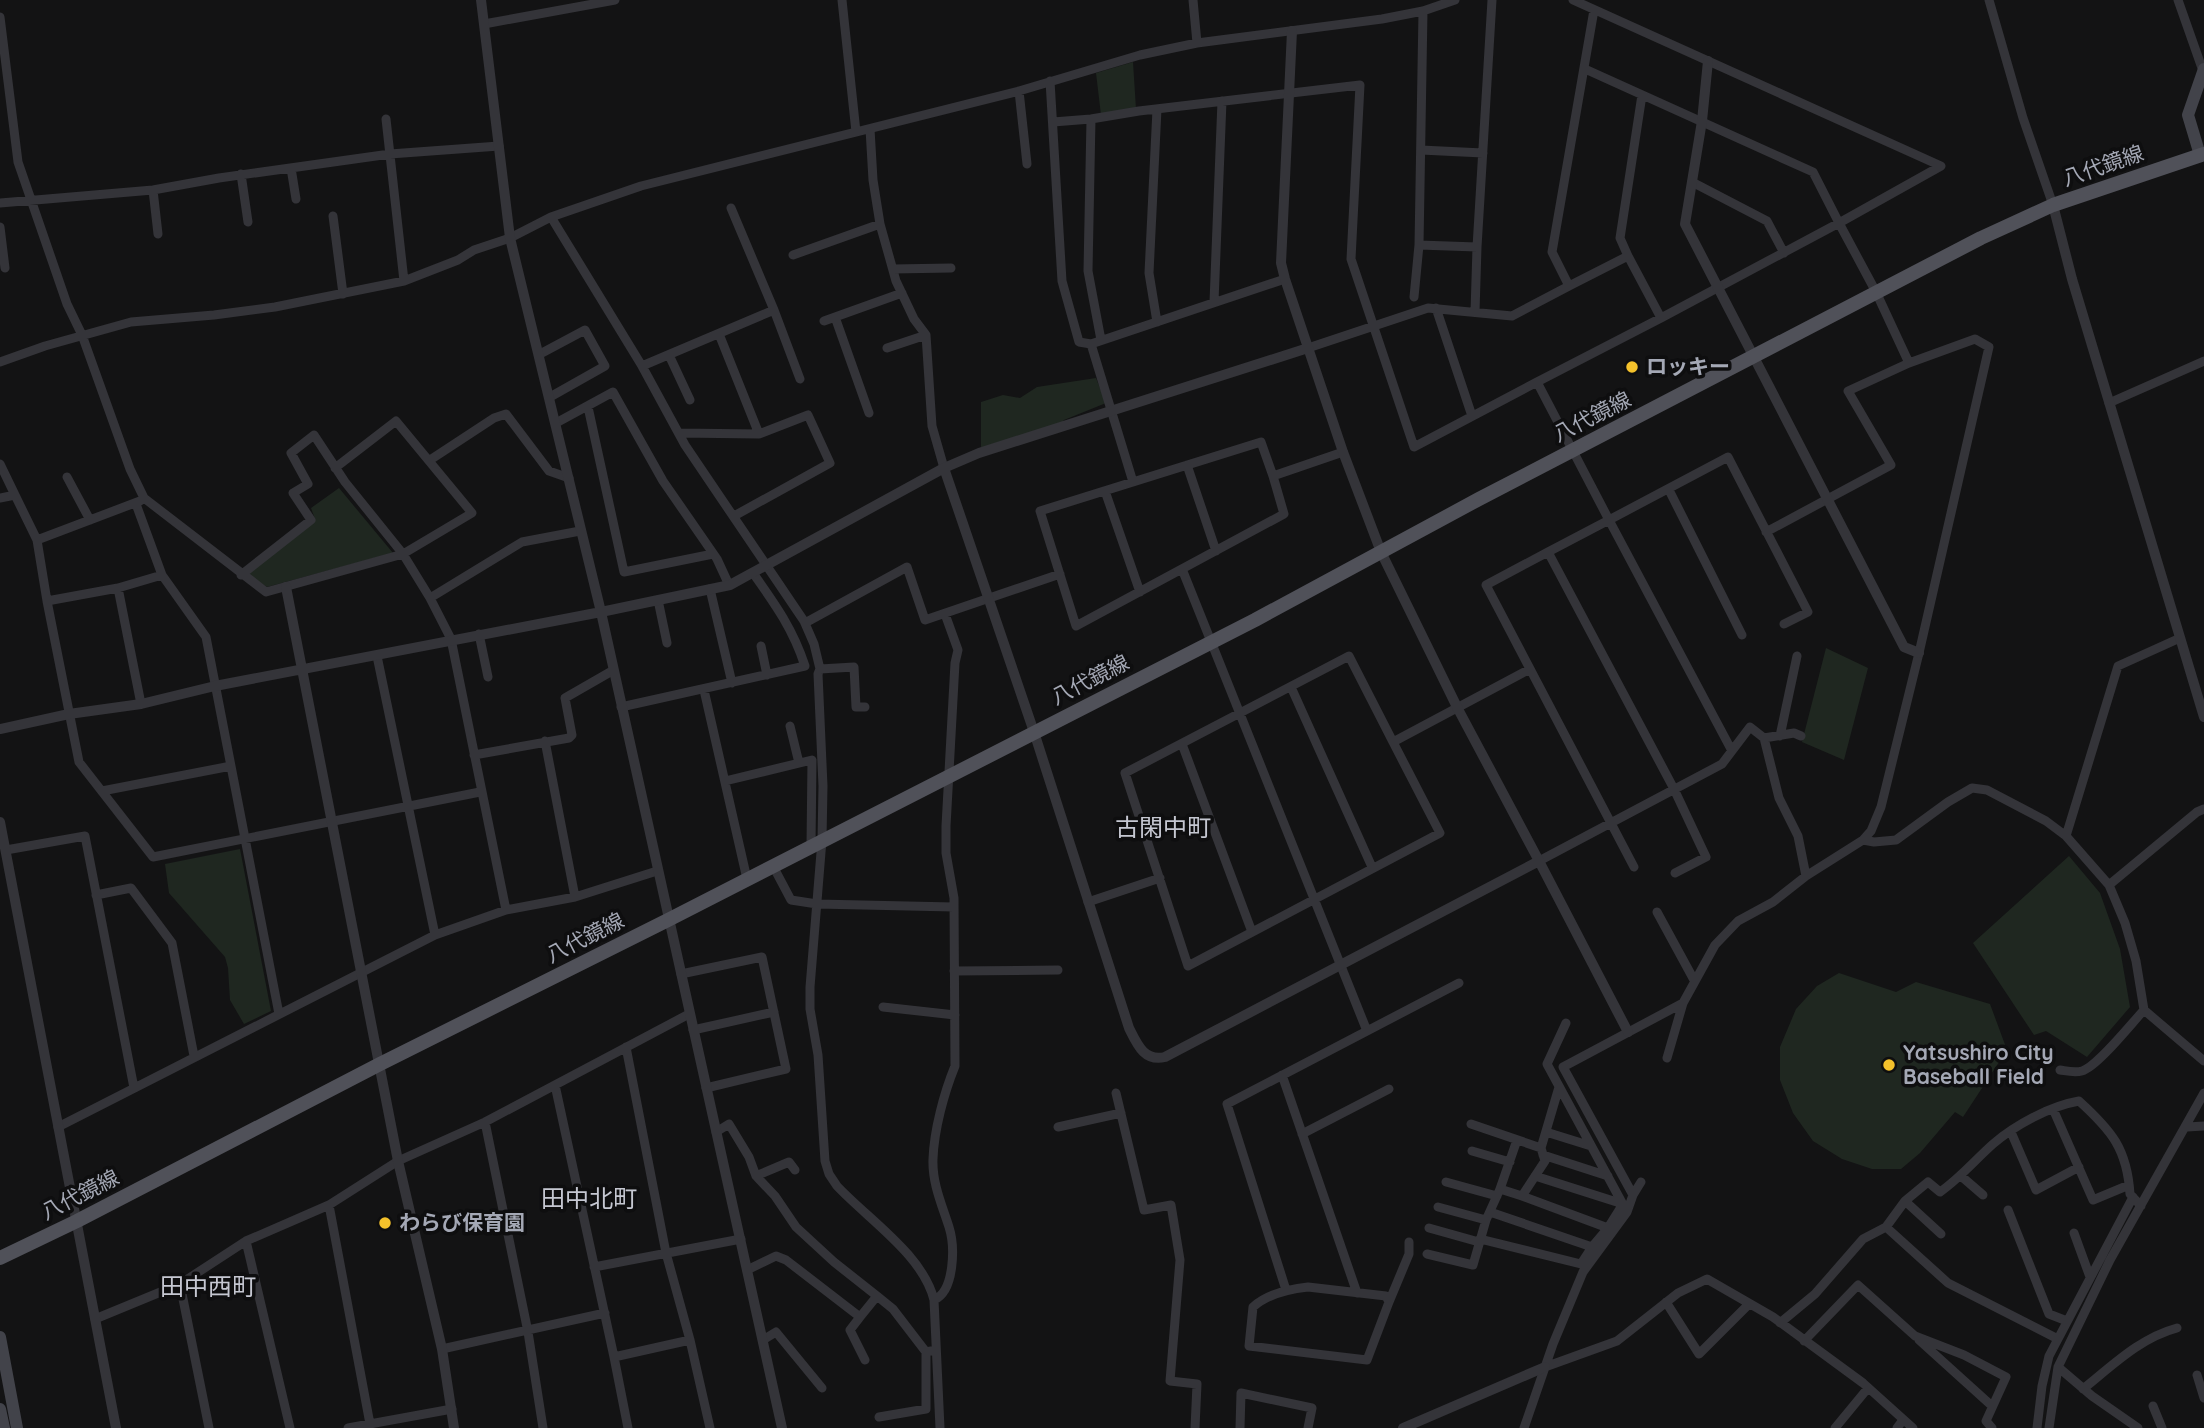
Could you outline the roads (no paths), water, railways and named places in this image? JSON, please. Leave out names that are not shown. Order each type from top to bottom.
[{"type":"main road","points":[[2202,155],[2188,115],[2204,70]]},
{"type":"main road","name":"八代鏡線","points":[[0,1258],[1210,642],[1980,238],[2053,205],[2202,155]]},
{"type":"main road","points":[[0,1337],[17,1428]]},
{"type":"main road","points":[[0,1409],[4,1428]]},
{"type":"street","points":[[481,0],[510,238],[601,612],[782,1428]]},
{"type":"street","points":[[484,24],[615,0]]},
{"type":"street","points":[[842,0],[856,132]]},
{"type":"street","points":[[1192,0],[1197,43]]},
{"type":"street","points":[[0,362],[131,322],[214,315],[404,281],[458,260],[474,250],[510,238],[551,217],[641,186],[1019,91],[1140,55],[1197,43],[1423,11],[1455,0]]},
{"type":"street","points":[[1475,312],[1492,0]]},
{"type":"street","points":[[1053,122],[1091,120],[1157,109],[1360,85],[1351,259],[1414,447],[1784,253],[1941,166],[1573,0]]},
{"type":"street","points":[[1989,0],[2023,118],[2053,205],[2072,279],[2204,718]]},
{"type":"street","points":[[2178,0],[2204,70]]},
{"type":"street","points":[[1569,286],[1552,252],[1594,10]]},
{"type":"street","points":[[1414,297],[1419,245],[1423,11]]},
{"type":"street","points":[[0,17],[18,162],[67,304],[82,335],[130,469],[162,575],[206,637],[279,1014]]},
{"type":"street","points":[[1292,31],[1281,263],[1308,348],[1381,552],[1458,709],[1628,1032]]},
{"type":"street","points":[[1708,61],[1702,121],[1685,225],[1904,647],[1919,653]]},
{"type":"street","points":[[1585,69],[1813,172],[1876,292],[1909,363]]},
{"type":"street","points":[[1050,81],[1062,281],[1079,342],[1091,344],[1285,279]]},
{"type":"street","points":[[1019,91],[1027,164]]},
{"type":"street","points":[[1642,95],[1620,238],[1661,318]]},
{"type":"street","points":[[1214,302],[1222,101]]},
{"type":"street","points":[[1157,109],[1149,273],[1157,322]]},
{"type":"street","points":[[386,119],[404,281]]},
{"type":"street","points":[[1091,120],[1088,271],[1101,340]]},
{"type":"street","points":[[870,129],[873,180],[880,224],[902,293],[914,319],[926,335],[932,426],[944,468],[1034,732],[1129,1028],[1145,1054],[1156,1059],[1165,1057],[1722,764],[1750,727],[1764,738],[1779,798],[1798,836],[1806,876]]},
{"type":"street","points":[[0,203],[153,190],[241,174],[390,154],[499,146]]},
{"type":"street","points":[[1421,150],[1483,153]]},
{"type":"street","points":[[292,168],[296,199]]},
{"type":"street","points":[[241,174],[248,222]]},
{"type":"street","points":[[1692,183],[1767,221],[1784,253]]},
{"type":"street","points":[[153,190],[158,234]]},
{"type":"street","points":[[731,208],[800,379]]},
{"type":"street","points":[[333,216],[343,294]]},
{"type":"street","points":[[551,217],[642,366],[679,433],[805,623],[814,644],[820,669],[818,674],[823,786],[816,843]]},
{"type":"street","points":[[793,255],[880,224]]},
{"type":"street","points":[[0,227],[5,268]]},
{"type":"street","points":[[1419,245],[1477,247]]},
{"type":"street","points":[[0,729],[141,704],[215,686],[304,671],[451,639],[729,585],[944,468],[979,453],[1428,308],[1512,316],[1628,256]]},
{"type":"street","points":[[893,269],[951,268]]},
{"type":"street","points":[[824,321],[902,293]]},
{"type":"street","points":[[1436,308],[1472,416]]},
{"type":"street","points":[[642,366],[774,310]]},
{"type":"street","points":[[835,317],[869,413]]},
{"type":"street","points":[[540,354],[585,330],[605,366],[550,397]]},
{"type":"street","points":[[719,334],[759,434]]},
{"type":"street","points":[[887,348],[926,335]]},
{"type":"street","points":[[1667,1058],[1683,1003],[1715,945],[1738,921],[1773,902],[1806,876],[1863,841],[1871,831],[1881,807],[1919,653],[1989,347],[1975,339],[1909,363],[1848,391],[1891,465],[1766,532]]},
{"type":"street","points":[[1091,344],[1133,482]]},
{"type":"street","points":[[669,355],[690,400]]},
{"type":"street","points":[[2109,403],[2204,361]]},
{"type":"street","points":[[1537,382],[1732,751]]},
{"type":"street","points":[[556,423],[613,392],[663,481],[713,554],[729,585]]},
{"type":"street","points":[[588,407],[624,572],[713,554]]},
{"type":"street","points":[[430,460],[494,418],[506,414],[549,471],[569,478]]},
{"type":"street","points":[[679,433],[759,434],[808,415],[830,463],[734,516]]},
{"type":"street","points":[[140,501],[266,592],[403,554],[472,513],[396,421],[335,468]]},
{"type":"street","points":[[241,575],[311,520],[293,493],[308,484],[291,453],[314,435],[335,468],[403,554],[451,639],[506,910]]},
{"type":"street","points":[[1261,442],[1284,514],[1076,626],[1040,511],[1133,482],[1261,442]]},
{"type":"street","points":[[1273,477],[1343,452]]},
{"type":"street","points":[[1634,867],[1486,584],[1728,457],[1808,612],[1784,624]]},
{"type":"street","points":[[0,464],[37,540],[79,762],[153,858],[480,792]]},
{"type":"street","points":[[1187,465],[1216,551]]},
{"type":"street","points":[[67,477],[90,520]]},
{"type":"street","points":[[1669,490],[1742,635]]},
{"type":"street","points":[[1105,491],[1140,592]]},
{"type":"street","points":[[0,498],[15,495]]},
{"type":"street","points":[[37,540],[140,501]]},
{"type":"street","points":[[430,598],[522,542],[580,531]]},
{"type":"street","points":[[1548,552],[1674,789],[1706,857],[1675,873]]},
{"type":"street","points":[[805,623],[907,566],[925,620],[1060,574]]},
{"type":"street","points":[[1182,569],[1367,1031]]},
{"type":"street","points":[[621,707],[805,666],[797,640],[785,617],[753,573]]},
{"type":"street","points":[[47,601],[118,588],[162,575]]},
{"type":"street","points":[[286,587],[398,1161],[442,1349],[454,1428]]},
{"type":"street","points":[[118,588],[141,704]]},
{"type":"street","points":[[710,589],[732,683]]},
{"type":"street","points":[[659,600],[667,643]]},
{"type":"street","points":[[934,1300],[941,1297],[951,1278],[950,1229],[942,1210],[933,1163],[946,1089],[955,1066],[954,907],[946,853],[955,663],[958,650],[945,614]]},
{"type":"street","points":[[480,634],[488,677]]},
{"type":"street","points":[[2066,836],[2118,666],[2180,638]]},
{"type":"street","points":[[761,646],[767,675]]},
{"type":"street","points":[[377,656],[435,935]]},
{"type":"street","points":[[1349,656],[1440,833],[1188,965],[1125,773],[1239,714],[1349,656]]},
{"type":"street","points":[[1780,736],[1797,656]]},
{"type":"street","points":[[820,669],[854,667],[856,707],[865,708]]},
{"type":"street","points":[[1393,741],[1530,670]]},
{"type":"street","points":[[474,755],[569,738],[572,735],[565,698],[612,671]]},
{"type":"street","points":[[1291,687],[1371,867]]},
{"type":"street","points":[[704,690],[747,879]]},
{"type":"street","points":[[789,726],[799,763]]},
{"type":"street","points":[[1764,738],[1794,733],[1801,736]]},
{"type":"street","points":[[545,741],[575,897]]},
{"type":"street","points":[[1182,744],[1252,932]]},
{"type":"street","points":[[725,781],[812,760],[817,904],[810,1009],[818,1055],[825,1161],[837,1186],[915,1261],[928,1280],[934,1300],[926,1409],[878,1418]]},
{"type":"street","points":[[102,791],[231,765]]},
{"type":"street","points":[[1863,841],[1896,840],[1967,789],[1977,787],[1987,790],[2023,807],[2066,836],[2109,885],[2125,923],[2136,961],[2144,1010],[2204,1061]]},
{"type":"street","points":[[2109,885],[2204,809]]},
{"type":"street","points":[[0,822],[116,1428]]},
{"type":"street","points":[[6,850],[85,836],[134,1088]]},
{"type":"street","points":[[773,866],[791,900],[817,904],[954,907]]},
{"type":"street","points":[[58,1127],[435,935],[506,910],[575,897],[657,871]]},
{"type":"street","points":[[1088,902],[1160,878]]},
{"type":"street","points":[[96,895],[131,888],[172,943],[194,1056]]},
{"type":"street","points":[[1657,912],[1694,980]]},
{"type":"street","points":[[681,974],[762,957],[786,1069],[706,1088]]},
{"type":"street","points":[[954,971],[1058,970]]},
{"type":"street","points":[[1286,1290],[1227,1104],[1460,983]]},
{"type":"street","points":[[1633,1195],[1563,1067],[1683,1003]]},
{"type":"street","points":[[883,1007],[954,1015]]},
{"type":"street","points":[[2060,1070],[2084,1071],[2096,1063],[2144,1010]]},
{"type":"street","points":[[693,1030],[774,1012]]},
{"type":"street","points":[[95,1319],[180,1284],[246,1241],[329,1205],[398,1161],[485,1122],[689,1014]]},
{"type":"street","points":[[1566,1023],[1547,1064],[1625,1208]]},
{"type":"street","points":[[626,1047],[666,1253],[710,1428]]},
{"type":"street","points":[[1282,1075],[1357,1293]]},
{"type":"street","points":[[555,1085],[628,1428]]},
{"type":"street","points":[[1522,1196],[1545,1161],[1542,1152],[1559,1087]]},
{"type":"street","points":[[1302,1134],[1389,1089]]},
{"type":"street","points":[[1116,1093],[1144,1210],[1171,1205],[1181,1260],[1170,1381],[1197,1384],[1195,1428]]},
{"type":"street","points":[[2049,1428],[2058,1367],[2110,1260],[2204,1093]]},
{"type":"street","points":[[1780,1323],[1815,1294],[1863,1239],[1886,1227],[1905,1201],[1928,1182],[1940,1192],[1961,1176],[1994,1143],[2066,1103],[2080,1101],[2114,1135],[2122,1150],[2130,1194],[2141,1206]]},
{"type":"street","points":[[2053,1109],[2093,1200],[2129,1185]]},
{"type":"street","points":[[1058,1127],[1121,1113]]},
{"type":"street","points":[[485,1122],[527,1332],[543,1428]]},
{"type":"street","points":[[716,1132],[729,1124],[749,1157],[756,1176],[775,1196],[796,1227],[834,1262],[893,1309],[931,1351],[940,1428]]},
{"type":"street","points":[[1471,1124],[1608,1176]]},
{"type":"street","points":[[2187,1126],[2204,1126]]},
{"type":"street","points":[[1546,1132],[1591,1146]]},
{"type":"street","points":[[2011,1132],[2036,1190],[2078,1167]]},
{"type":"street","points":[[1427,1254],[1473,1265],[1488,1216],[1517,1140]]},
{"type":"street","points":[[1472,1151],[1510,1162]]},
{"type":"street","points":[[756,1176],[790,1162]]},
{"type":"street","points":[[1535,1176],[1625,1208]]},
{"type":"street","points":[[1961,1176],[1983,1195]]},
{"type":"street","points":[[1446,1182],[1522,1196],[1608,1228]]},
{"type":"street","points":[[1584,1265],[1625,1208],[1640,1182]]},
{"type":"street","points":[[2037,1428],[2049,1356],[2133,1197]]},
{"type":"street","points":[[1905,1201],[1941,1234]]},
{"type":"street","points":[[329,1205],[370,1424]]},
{"type":"street","points":[[1438,1207],[1488,1216],[1592,1247]]},
{"type":"street","points":[[1524,1428],[1592,1247],[1625,1208]]},
{"type":"street","points":[[2008,1210],[2049,1314],[2067,1321]]},
{"type":"street","points":[[1886,1227],[1948,1283],[2058,1339]]},
{"type":"street","points":[[1429,1228],[1584,1265]]},
{"type":"street","points":[[2074,1233],[2090,1277]]},
{"type":"street","points":[[594,1266],[741,1239]]},
{"type":"street","points":[[246,1241],[290,1428]]},
{"type":"street","points":[[1389,1302],[1386,1296],[1308,1287],[1286,1290],[1254,1307],[1249,1346],[1367,1360],[1409,1254],[1409,1242]]},
{"type":"street","points":[[747,1270],[776,1256],[786,1260],[860,1317]]},
{"type":"street","points":[[1403,1428],[1545,1367],[1617,1341],[1678,1293],[1707,1279],[1804,1340],[1868,1388],[1913,1428]]},
{"type":"street","points":[[180,1284],[209,1428]]},
{"type":"street","points":[[1804,1340],[1858,1285],[1992,1406]]},
{"type":"street","points":[[865,1360],[850,1330],[877,1296]]},
{"type":"street","points":[[1666,1302],[1699,1354],[1749,1304]]},
{"type":"street","points":[[442,1349],[605,1313]]},
{"type":"street","points":[[2083,1389],[2132,1349],[2157,1334],[2177,1328]]},
{"type":"street","points":[[763,1340],[776,1332],[792,1345],[821,1382]]},
{"type":"street","points":[[1915,1336],[1964,1355],[2006,1377],[1986,1421],[1992,1428]]},
{"type":"street","points":[[614,1357],[690,1340]]},
{"type":"street","points":[[2058,1367],[2083,1389],[2138,1428]]},
{"type":"street","points":[[2197,1375],[2204,1398]]},
{"type":"street","points":[[1835,1428],[1868,1388]]},
{"type":"street","points":[[1240,1428],[1241,1393],[1312,1408],[1308,1428]]},
{"type":"street","points":[[2153,1406],[2161,1428]]},
{"type":"street","points":[[348,1428],[452,1409]]},
{"type":"street","points":[[1897,1428],[1903,1419]]},
{"type":"place","name":"ロッキー","points":[[1632,367]]},
{"type":"place","name":"Yatsushiro City Baseball Field","points":[[1889,1065]]},
{"type":"place","name":"わらび保育園","points":[[385,1223]]},
{"type":"district","name":"古閑中町","points":[[1163,828]]},
{"type":"district","name":"田中北町","points":[[589,1199]]},
{"type":"district","name":"田中西町","points":[[208,1287]]}]
